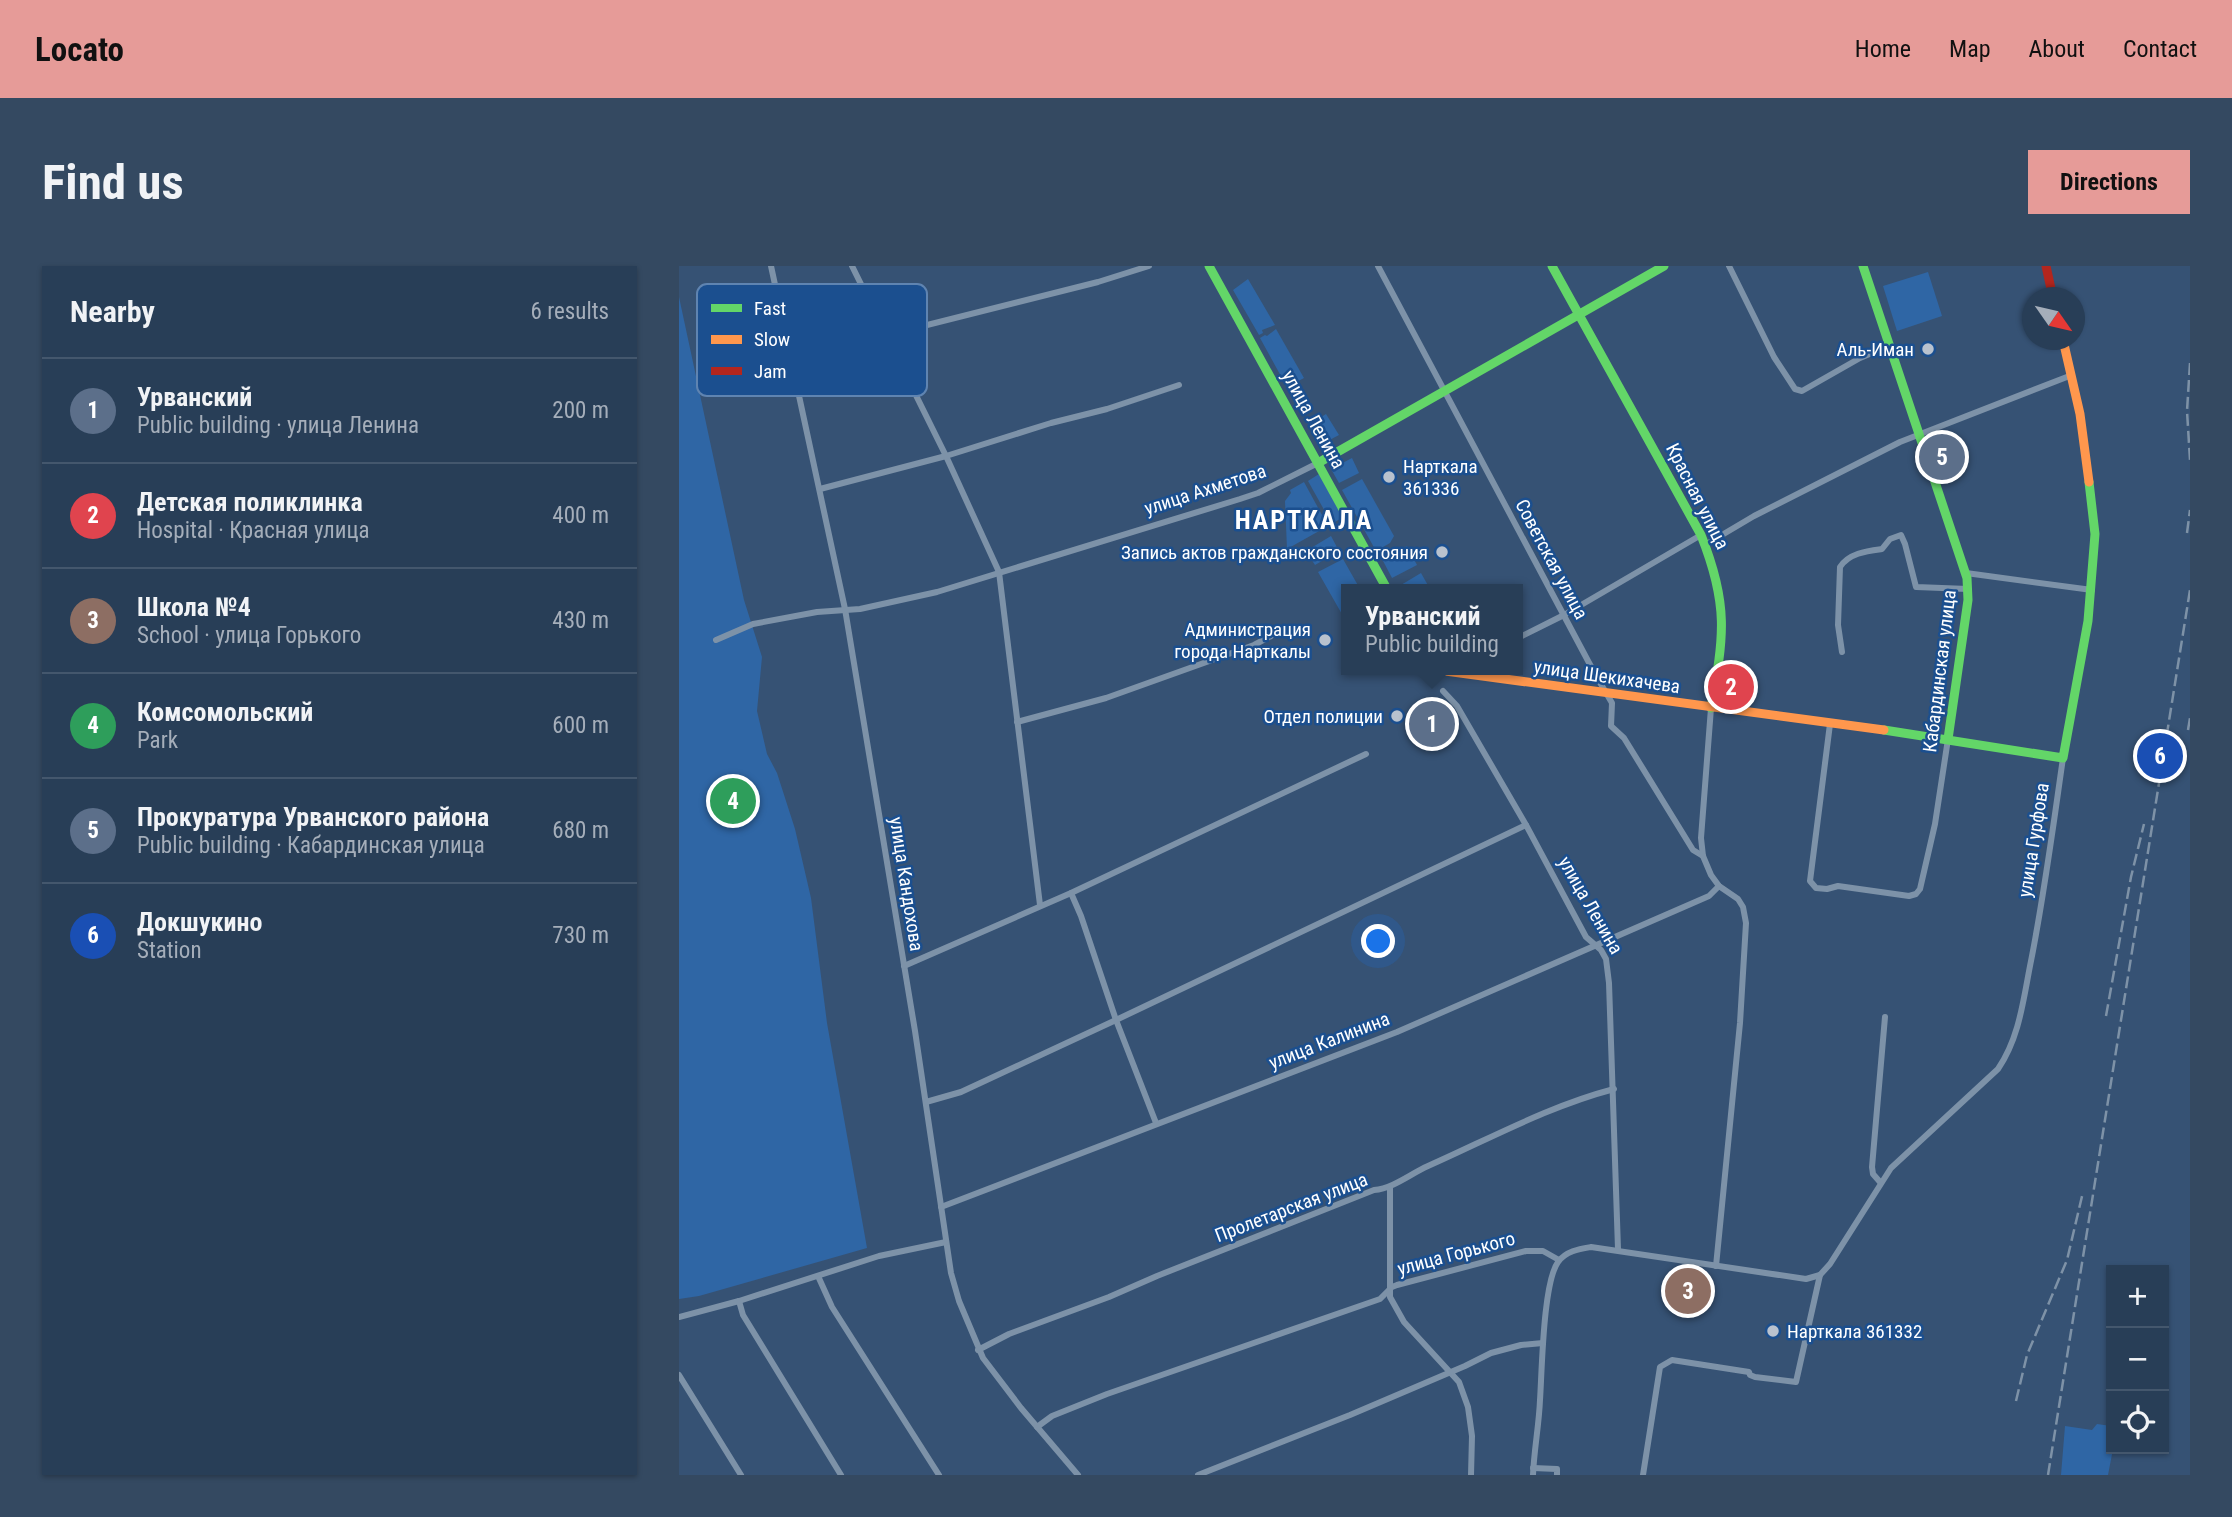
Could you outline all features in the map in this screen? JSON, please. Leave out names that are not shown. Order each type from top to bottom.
[{"type":"street","name":"улица Кандохова","points":[[771,266],[775,284]]},
{"type":"street","points":[[852,266],[861,284]]},
{"type":"street","points":[[927,327],[1149,266]]},
{"type":"street","name":"улица Ленина","points":[[1209,266],[1384,584]]},
{"type":"street","name":"Советская улица","points":[[1378,266],[1612,703],[1611,726],[1624,738],[1693,850],[1703,856]]},
{"type":"street","name":"Красная улица","points":[[1552,266],[1701,535],[1721,599],[1720,639],[1711,708],[1703,856],[1711,875],[1720,886],[1738,899],[1743,907],[1746,923],[1741,1011],[1716,1266]]},
{"type":"street","name":"улица Ахметова","points":[[716,640],[753,624],[891,603],[1258,493],[1318,463],[1445,392],[1664,266]]},
{"type":"street","points":[[1729,266],[1774,357],[1799,391],[1860,358],[1891,345]]},
{"type":"street","name":"Кабардинская улица","points":[[1830,724],[1812,885],[1821,889],[1838,886],[1909,896],[1916,894],[1920,889],[1935,824],[1968,589],[1966,573],[1863,266]]},
{"type":"street","points":[[2046,266],[2051,287]]},
{"type":"street","name":"улица Гурфова","points":[[1820,1275],[1830,1264],[1895,1162],[1991,1078],[2010,1048],[2021,1015],[2092,590],[2094,514],[2066,350]]},
{"type":"street","points":[[1705,545],[1765,510],[1919,434],[2072,375]]},
{"type":"street","points":[[820,489],[946,456],[1051,423],[1118,406],[1179,385]]},
{"type":"street","name":"улица Кандохова","points":[[800,396],[845,609],[926,1102],[951,1273],[978,1350],[1078,1475]]},
{"type":"street","points":[[916,396],[999,572],[1040,905]]},
{"type":"street","points":[[1523,636],[1564,615],[1701,535]]},
{"type":"street","points":[[1842,652],[1838,625],[1840,567],[1860,552],[1882,549],[1885,543],[1901,535],[1916,587],[1968,589]]},
{"type":"street","points":[[1966,573],[2092,590]]},
{"type":"street","points":[[1017,722],[1106,698],[1254,645],[1271,636]]},
{"type":"street","name":"улица Шекихачева","points":[[1475,675],[2063,758]]},
{"type":"street","name":"улица Ленина","points":[[1443,691],[1457,706],[1526,825],[1586,937],[1606,959],[1614,1089],[1618,1249]]},
{"type":"street","points":[[904,966],[1071,892],[1366,754]]},
{"type":"street","points":[[926,1102],[961,1092],[1526,825]]},
{"type":"street","name":"улица Калинина","points":[[941,1207],[1397,1031],[1709,896],[1720,886]]},
{"type":"street","points":[[1071,892],[1156,1123]]},
{"type":"street","points":[[1880,1182],[1873,1174],[1873,1142],[1885,1017]]},
{"type":"street","name":"Пролетарская улица","points":[[978,1350],[1009,1334],[1109,1297],[1364,1194],[1390,1187],[1417,1171],[1502,1132],[1614,1089]]},
{"type":"street","points":[[1390,1187],[1388,1290],[1403,1322],[1459,1382],[1468,1408],[1472,1436],[1471,1475]]},
{"type":"street","points":[[679,1317],[739,1301],[879,1256],[946,1242]]},
{"type":"street","points":[[1557,1475],[1557,1469],[1533,1471],[1543,1343],[1551,1280],[1559,1260],[1580,1249],[1591,1247],[1806,1279],[1820,1275],[1796,1382],[1755,1377],[1749,1372],[1672,1360],[1660,1367],[1643,1475]]},
{"type":"street","name":"улица Горького","points":[[1037,1427],[1052,1416],[1107,1394],[1380,1299],[1392,1287],[1526,1251],[1543,1251],[1559,1260]]},
{"type":"street","points":[[818,1276],[838,1316],[939,1475]]},
{"type":"street","points":[[739,1301],[743,1315],[841,1475]]},
{"type":"street","points":[[1198,1475],[1350,1415],[1491,1353],[1521,1345],[1543,1343]]},
{"type":"street","points":[[679,1375],[741,1475]]},
{"type":"shaded area","points":[[1928,272],[1942,316],[1897,331],[1883,286]]},
{"type":"shaded area","points":[[1248,279],[1275,325],[1262,330],[1263,333],[1259,335],[1233,290]]},
{"type":"shaded area","points":[[679,297],[697,381],[697,396],[700,396],[744,600],[762,657],[757,711],[767,754],[777,773],[795,829],[811,898],[827,1023],[867,1248],[699,1296],[679,1299]]},
{"type":"shaded area","points":[[1276,329],[1304,378],[1287,387],[1260,338]]},
{"type":"shaded area","points":[[1326,414],[1339,435],[1322,444],[1312,423]]},
{"type":"shaded area","points":[[1352,458],[1359,473],[1339,483],[1331,469]]},
{"type":"shaded area","points":[[1319,474],[1343,517],[1332,524],[1308,481]]},
{"type":"shaded area","points":[[1362,479],[1394,536],[1390,543],[1376,551],[1342,490]]},
{"type":"shaded area","points":[[1304,482],[1328,526],[1287,549],[1285,501],[1291,493],[1290,490]]},
{"type":"shaded area","points":[[1331,536],[1339,551],[1315,565],[1306,551]]},
{"type":"shaded area","points":[[1407,546],[1417,565],[1392,578],[1382,559]]},
{"type":"shaded area","points":[[1343,559],[1357,584],[1341,584],[1341,612],[1318,572]]},
{"type":"shaded area","points":[[1421,573],[1427,584],[1403,584]]},
{"type":"shaded area","points":[[2097,1424],[2106,1425],[2106,1454],[2112,1454],[2108,1475],[2061,1475],[2065,1426],[2092,1430]]},
{"type":"railway","points":[[2190,363],[2187,411],[2190,460]]},
{"type":"railway","points":[[2187,533],[2190,510]]},
{"type":"railway","points":[[2048,1475],[2190,590]]},
{"type":"railway","points":[[2188,730],[2190,718]]},
{"type":"railway","points":[[2106,1016],[2131,877],[2144,824]]},
{"type":"railway","points":[[2016,1401],[2027,1355],[2067,1260],[2083,1192]]},
{"type":"traffic: fast","points":[[1209,266],[1384,584]]},
{"type":"traffic: fast","points":[[1552,266],[1701,535],[1710,560],[1720,602],[1721,621],[1719,660],[1711,708]]},
{"type":"traffic: fast","points":[[1318,463],[1664,266]]},
{"type":"traffic: fast","points":[[1863,266],[1967,578],[1968,600],[1948,739]]},
{"type":"traffic: fast","points":[[1884,730],[2063,758],[2088,621],[2095,534],[2089,482]]},
{"type":"traffic: slow","points":[[2065,350],[2080,414],[2089,482]]},
{"type":"traffic: slow","points":[[1475,675],[1884,730]]},
{"type":"traffic: jam","points":[[2046,266],[2051,287]]},
{"type":"place","name":"Аль-Иман","points":[[1928,349]]},
{"type":"place","name":"Прокуратура Урванского района","points":[[1942,457]]},
{"type":"place","name":"Нарткала 361336","points":[[1389,477]]},
{"type":"place","name":"Запись актов гражданского состояния","points":[[1442,552]]},
{"type":"place","name":"Администрация города Нарткалы","points":[[1325,640]]},
{"type":"place","name":"Детская поликлинка","points":[[1731,687]]},
{"type":"place","name":"Отдел полиции","points":[[1397,716]]},
{"type":"place","name":"Урванский","points":[[1432,724]]},
{"type":"place","name":"Докшукино","points":[[2160,756]]},
{"type":"place","name":"Комсомольский","points":[[733,801]]},
{"type":"place","name":"Школа №4","points":[[1688,1291]]},
{"type":"place","name":"Нарткала 361332","points":[[1773,1331]]},
{"type":"district","name":"НАРТКАЛА","points":[[1304,520]]}]
